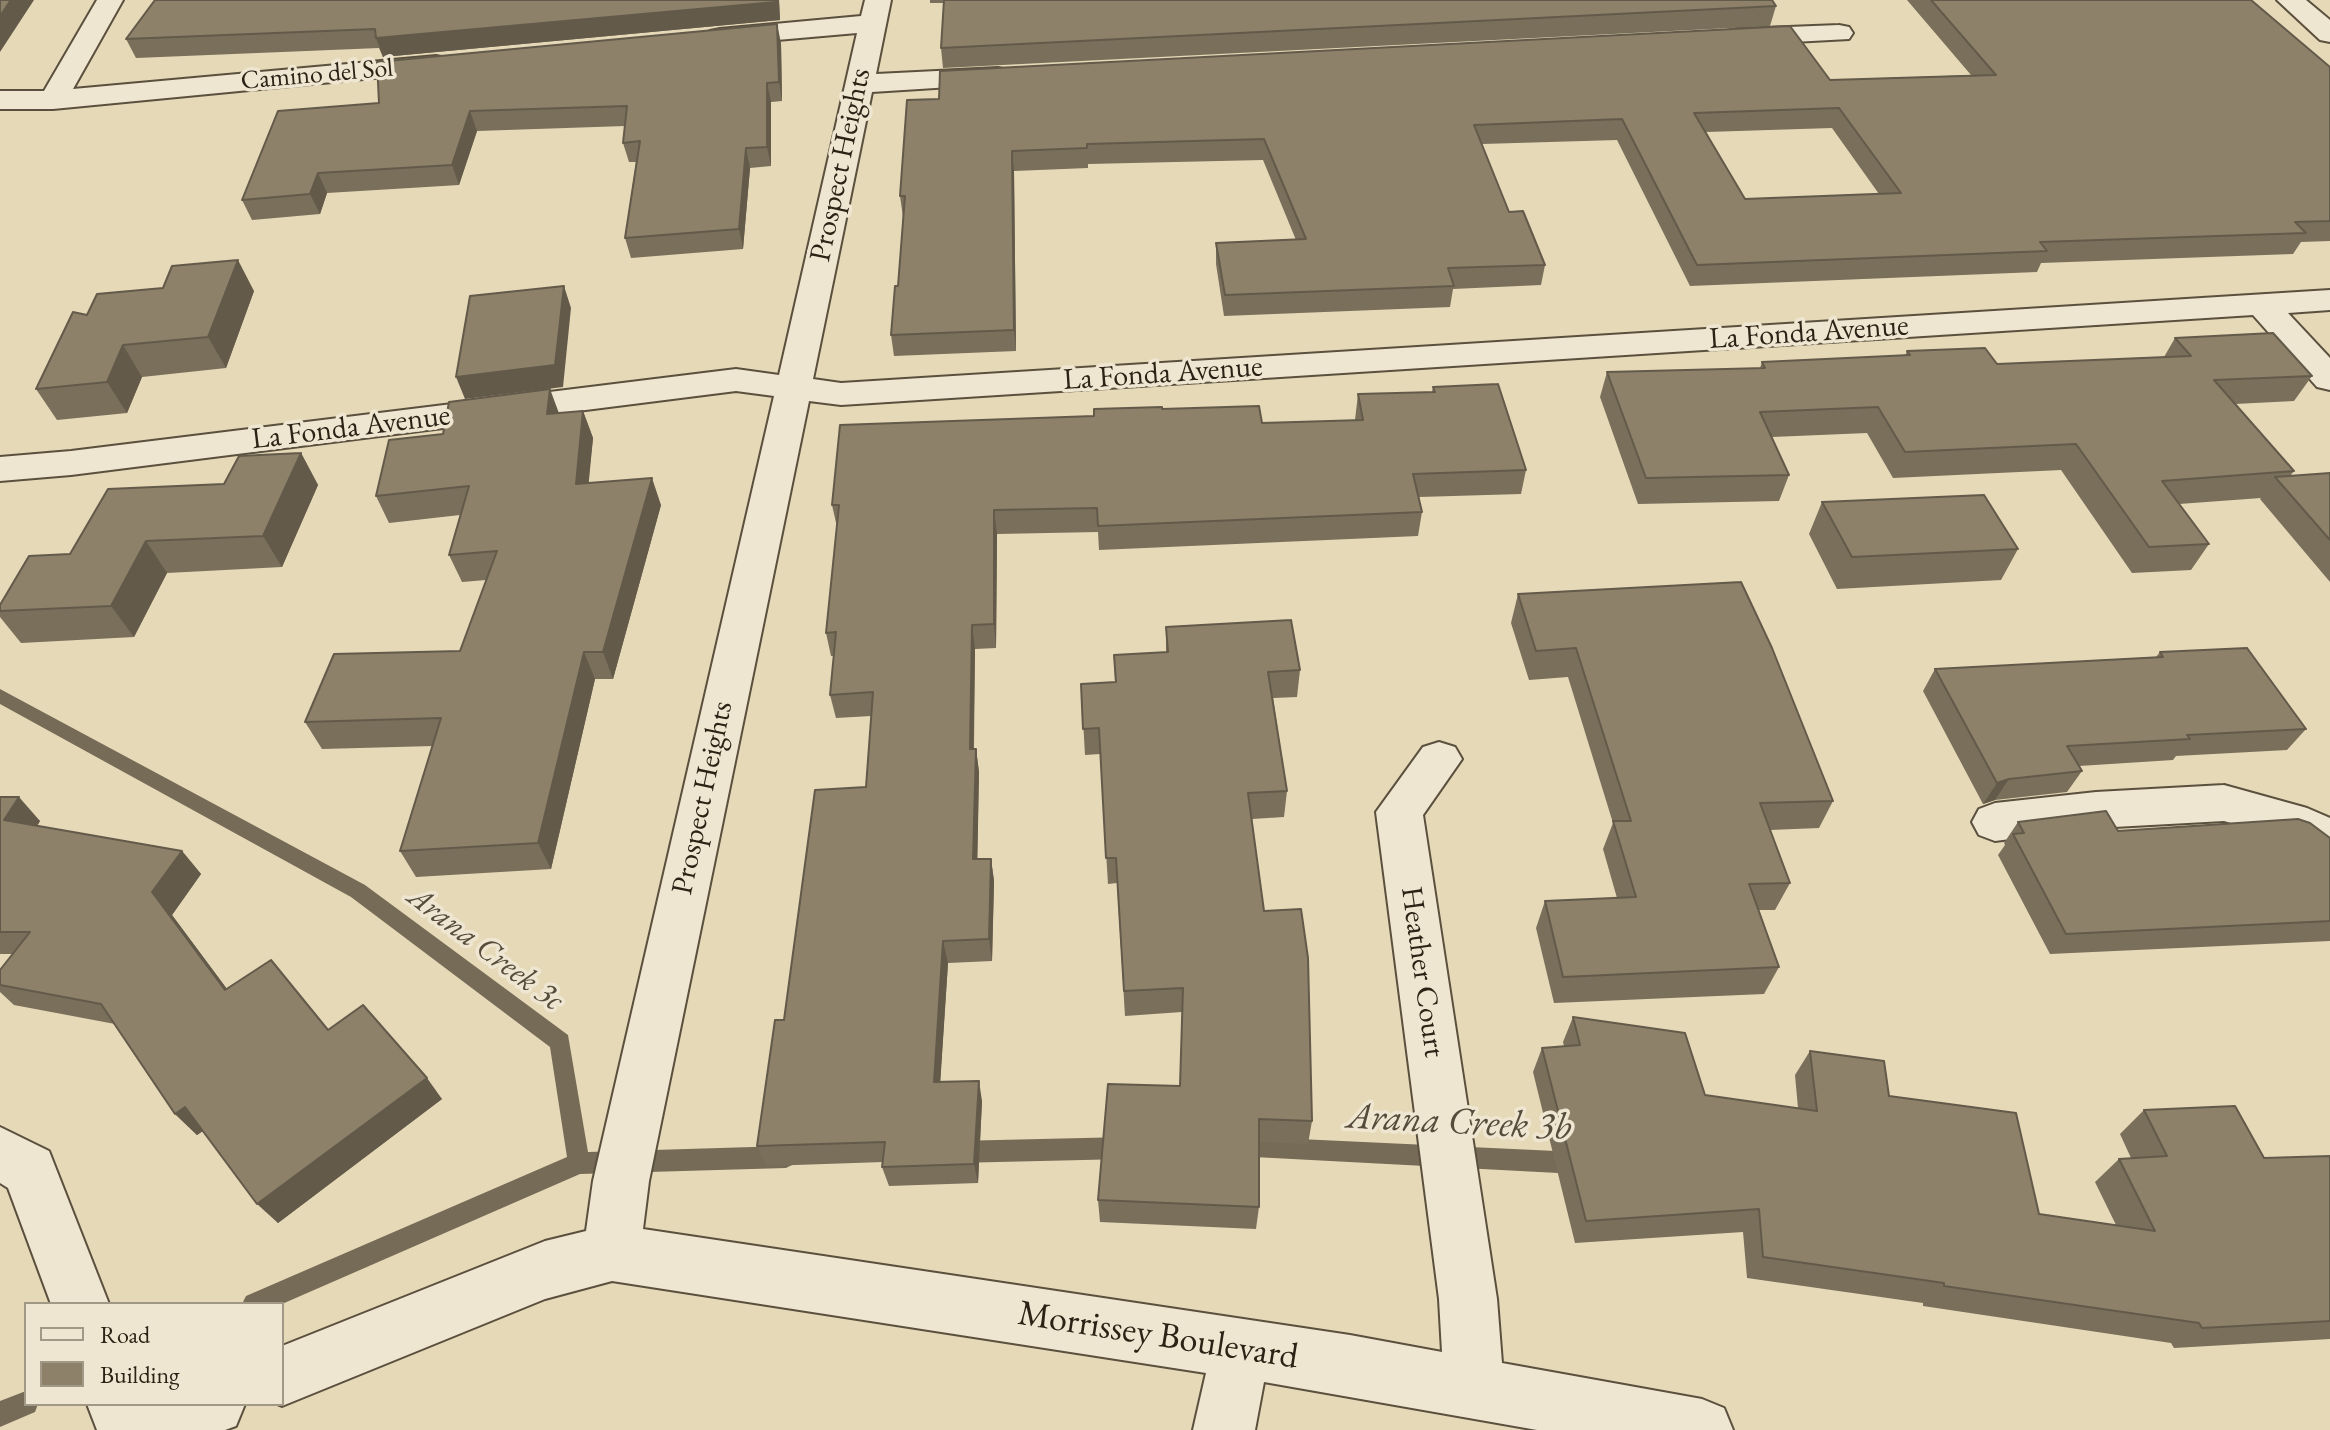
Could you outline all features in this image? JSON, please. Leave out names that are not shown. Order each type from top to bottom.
[{"type":"street","points":[[53,100],[110,0]]},
{"type":"street","points":[[2290,0],[2330,34]]},
{"type":"street","points":[[686,41],[875,12]]},
{"type":"street","name":"Prospect Heights","points":[[612,1253],[621,1181],[875,12]]},
{"type":"street","points":[[1714,39],[1831,22]]},
{"type":"street","name":"Camino del Sol","points":[[0,100],[53,100],[468,61]]},
{"type":"street","points":[[858,84],[1017,75]]},
{"type":"street","name":"La Fonda Avenue","points":[[0,469],[71,463],[736,380],[841,394],[2330,300]]},
{"type":"street","points":[[2261,304],[2330,379]]},
{"type":"street","name":"Heather Court","points":[[1439,759],[1399,812],[1468,1299],[1474,1388]]},
{"type":"street","points":[[1995,822],[2096,810],[2224,803],[2307,827],[2330,844]]},
{"type":"street","points":[[0,1153],[29,1170],[79,1302]]},
{"type":"street","points":[[284,1375],[545,1270],[612,1253]]},
{"type":"street","name":"Morrissey Boulevard","points":[[612,1253],[1241,1349],[1702,1430]]},
{"type":"street","points":[[1224,1430],[1241,1349]]},
{"type":"street","points":[[119,1406],[128,1430]]},
{"type":"street","points":[[150,1430],[209,1406]]},
{"type":"building","points":[[0,0],[11,0],[0,16]]},
{"type":"building","points":[[155,0],[776,2],[376,38],[375,29],[126,39]]},
{"type":"building","points":[[944,0],[1772,0],[1776,6],[941,48]]},
{"type":"building","points":[[1931,0],[2251,0],[2330,67],[2330,221],[2295,222],[2306,233],[2040,242],[2047,251],[1697,265],[1622,119],[1474,125],[1509,212],[1523,211],[1545,265],[1448,268],[1454,286],[1225,295],[1216,243],[1306,239],[1264,139],[1087,144],[1087,148],[1012,151],[1014,330],[891,335],[905,196],[900,196],[907,100],[939,99],[940,71],[1790,26],[1830,80],[1996,75]],"holes":[[[1839,108],[1901,193],[1745,199],[1694,113]]]},
{"type":"building","points":[[777,24],[779,82],[767,83],[767,147],[746,148],[739,229],[625,238],[640,141],[623,143],[627,106],[470,111],[452,165],[318,173],[310,194],[242,200],[278,111],[379,103],[377,62]]},
{"type":"building","points":[[238,260],[208,337],[123,345],[107,382],[36,389],[73,312],[87,315],[97,294],[163,288],[172,266]]},
{"type":"building","points":[[564,286],[555,365],[456,377],[470,296]]},
{"type":"building","points":[[2273,333],[2312,376],[2214,380],[2294,471],[2162,481],[2209,544],[2149,547],[2076,444],[1905,452],[1878,407],[1760,412],[1789,475],[1646,478],[1607,372],[1765,368],[1762,362],[1985,348],[1997,364],[2191,356],[2175,338]]},
{"type":"building","points":[[1498,384],[1526,470],[1413,474],[1422,512],[1098,526],[1097,508],[994,510],[994,624],[972,625],[970,749],[976,749],[973,859],[991,859],[989,939],[943,941],[934,1082],[979,1081],[974,1164],[882,1167],[885,1142],[757,1146],[775,1020],[784,1020],[815,790],[866,787],[873,692],[830,695],[836,632],[826,633],[839,505],[832,505],[840,425],[1094,416],[1094,409],[1259,406],[1262,423],[1363,420],[1358,394],[1435,392],[1433,387]]},
{"type":"building","points":[[550,389],[547,414],[583,411],[576,484],[652,478],[603,652],[584,652],[538,843],[400,851],[441,718],[305,722],[334,654],[460,651],[497,551],[449,555],[469,486],[376,496],[389,440],[443,434],[449,402]]},
{"type":"building","points":[[301,453],[263,536],[146,541],[111,606],[0,611],[0,605],[29,556],[70,554],[108,489],[224,484],[239,456]]},
{"type":"building","points":[[2330,473],[2330,540],[2275,477]]},
{"type":"building","points":[[1984,495],[2018,549],[1852,557],[1822,502]]},
{"type":"building","points":[[1741,582],[1772,648],[1833,801],[1760,803],[1790,883],[1749,884],[1779,967],[1563,977],[1545,901],[1636,897],[1613,821],[1631,821],[1576,648],[1536,651],[1518,594]]},
{"type":"building","points":[[1291,620],[1300,670],[1268,672],[1287,791],[1248,793],[1264,911],[1301,909],[1308,958],[1312,1121],[1259,1119],[1259,1207],[1098,1200],[1108,1084],[1180,1086],[1183,988],[1124,991],[1116,858],[1106,858],[1099,728],[1083,729],[1081,684],[1116,682],[1114,655],[1168,652],[1166,627]]},
{"type":"building","points":[[2247,648],[2306,729],[2187,735],[2190,739],[2067,746],[2082,771],[1997,783],[1935,669],[2163,657],[2160,652]]},
{"type":"building","points":[[0,797],[19,797],[4,820],[182,851],[152,892],[225,990],[271,960],[328,1030],[363,1005],[427,1078],[257,1204],[185,1107],[175,1114],[101,1004],[0,985],[0,970],[30,932],[0,932]]},
{"type":"building","points":[[2106,811],[2118,831],[2298,819],[2310,823],[2330,838],[2330,921],[2066,934],[2013,834],[2024,833],[2018,822]]},
{"type":"building","points":[[1573,1017],[1685,1033],[1705,1095],[1817,1111],[1810,1051],[1884,1061],[1889,1096],[2016,1113],[2039,1214],[2155,1231],[2119,1159],[2167,1156],[2144,1110],[2235,1106],[2264,1158],[2330,1156],[2330,1321],[2202,1328],[2199,1323],[1763,1257],[1759,1209],[1586,1221],[1542,1048],[1580,1045]]},
{"type":"waterway","name":"Arana Creek 3c","points":[[0,696],[358,891],[560,1042],[579,1163]]},
{"type":"waterway","name":"Arana Creek 3b","points":[[1235,1146],[1577,1163]]},
{"type":"waterway","name":"Arana Creek 3b","points":[[955,1152],[1126,1148]]},
{"type":"waterway","name":"Arana Creek 3b","points":[[579,1163],[786,1157]]},
{"type":"waterway","name":"Arana Creek 3c","points":[[259,1302],[579,1163]]},
{"type":"waterway","name":"Arana Creek 3c","points":[[0,1414],[24,1404]]}]
